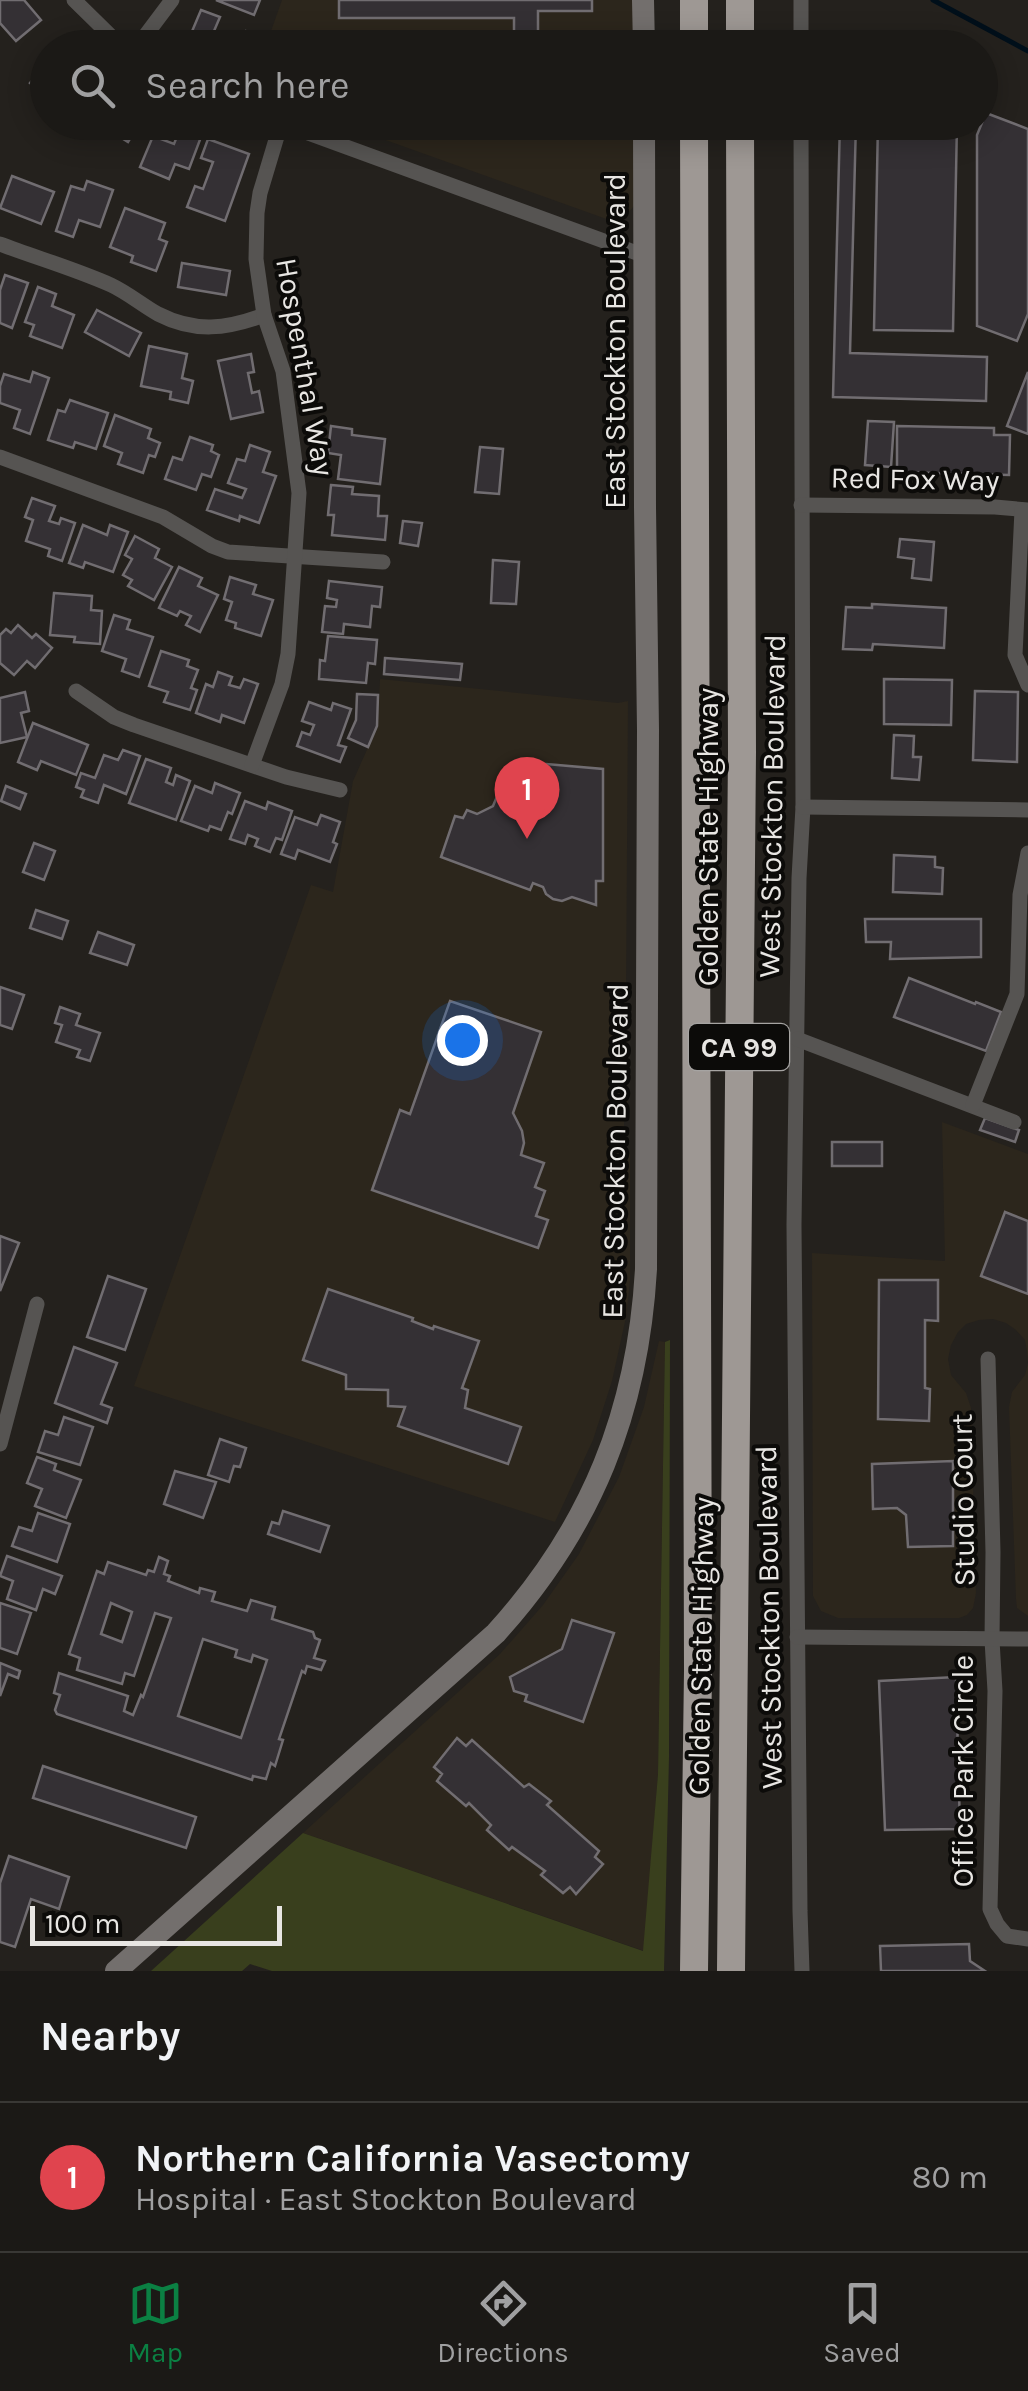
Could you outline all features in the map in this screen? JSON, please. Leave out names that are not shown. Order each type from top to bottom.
[{"type":"highway","points":[[694,0],[694,30]]},
{"type":"highway","points":[[740,0],[740,30]]},
{"type":"highway","name":"Golden State Highway","points":[[694,140],[698,1632],[694,1971]]},
{"type":"highway","name":"Golden State Highway","points":[[731,1971],[742,752],[740,140]]},
{"type":"highway","points":[[682,1971],[695,1928]]},
{"type":"street","points":[[74,0],[105,30]]},
{"type":"street","points":[[150,30],[172,0]]},
{"type":"street","points":[[644,0],[644,30]]},
{"type":"street","points":[[801,0],[801,30]]},
{"type":"street","name":"Hospenthal Way","points":[[252,766],[282,684],[288,654],[298,493],[283,372],[264,316],[256,259],[257,213],[275,140]]},
{"type":"street","points":[[327,140],[645,256]]},
{"type":"street","name":"East Stockton Boulevard","points":[[116,1971],[514,1614],[582,1510],[613,1446],[626,1408],[640,1341],[646,1269],[644,140]]},
{"type":"street","name":"West Stockton Boulevard","points":[[801,140],[803,807],[794,1244],[802,1971]]},
{"type":"street","points":[[0,244],[106,283],[155,312],[190,325],[226,327],[264,316]]},
{"type":"street","points":[[0,456],[163,517],[228,552],[383,562]]},
{"type":"street","name":"Red Fox Way","points":[[801,505],[1025,510]]},
{"type":"street","points":[[1025,510],[1015,655],[1028,685]]},
{"type":"street","points":[[76,691],[114,717],[252,766],[340,790]]},
{"type":"street","points":[[803,807],[1028,810]]},
{"type":"street","points":[[974,1105],[1017,994],[1020,895],[1028,853]]},
{"type":"street","points":[[797,1040],[1014,1122]]},
{"type":"street","points":[[0,1444],[37,1304]]},
{"type":"street","name":"Studio Court","points":[[988,1359],[992,1640]]},
{"type":"street","points":[[797,1637],[1028,1639]]},
{"type":"street","name":"Office Park Circle","points":[[992,1640],[995,1692],[990,1909],[1008,1936],[1028,1939]]},
{"type":"shaded area","points":[[282,0],[633,0],[634,30],[271,30]]},
{"type":"shaded area","points":[[386,140],[634,140],[634,206],[623,219],[612,221]]},
{"type":"shaded area","points":[[380,679],[628,701],[628,1105],[624,1114],[624,1150],[630,1154],[630,1281],[612,1381],[593,1440],[555,1522],[134,1386],[311,885],[333,892],[353,781],[378,725]]},
{"type":"shaded area","points":[[942,1122],[1028,1154],[1028,1363],[1025,1340],[1006,1323],[993,1319],[966,1324],[951,1345],[951,1375],[966,1393],[971,1408],[976,1593],[973,1608],[959,1618],[838,1618],[821,1611],[813,1596],[812,1253],[945,1261]]},
{"type":"shaded area","points":[[659,1341],[665,1342],[658,1774],[644,1951],[303,1833],[500,1654],[543,1605],[579,1554],[619,1477],[644,1407]]},
{"type":"shaded area","points":[[1028,1363],[1028,1616],[1017,1608],[1016,1599],[1009,1407],[1012,1392],[1025,1375]]},
{"type":"green space","points":[[670,1340],[664,1971],[272,1971],[250,1964],[242,1971],[151,1971],[303,1833],[643,1951],[658,1774],[665,1342]]},
{"type":"building","points":[[0,0],[24,0],[41,20],[16,41],[0,23]]},
{"type":"building","points":[[216,0],[260,0],[254,15]]},
{"type":"building","points":[[339,0],[592,0],[592,11],[538,11],[538,30],[514,30],[514,18],[339,18]]},
{"type":"building","points":[[201,10],[220,17],[214,30],[193,30]]},
{"type":"building","points":[[998,118],[1028,129],[1028,314],[1017,341],[977,326],[977,140],[998,140]]},
{"type":"building","points":[[151,140],[174,144],[176,140],[200,140],[189,169],[175,164],[169,179],[140,167]]},
{"type":"building","points":[[208,140],[249,154],[225,221],[187,207],[195,186],[203,189],[213,162],[201,158]]},
{"type":"building","points":[[840,140],[856,140],[850,353],[987,357],[986,401],[833,397]]},
{"type":"building","points":[[878,140],[957,140],[953,331],[874,330]]},
{"type":"building","points":[[12,176],[54,192],[41,224],[0,208]]},
{"type":"building","points":[[87,181],[113,190],[100,227],[79,220],[73,237],[56,231],[71,186],[84,190]]},
{"type":"building","points":[[125,208],[165,223],[159,239],[167,242],[156,271],[131,262],[133,256],[110,247]]},
{"type":"building","points":[[182,263],[230,271],[226,295],[178,287]]},
{"type":"building","points":[[5,275],[28,283],[12,328],[0,323],[0,290]]},
{"type":"building","points":[[38,287],[56,294],[52,306],[74,315],[62,348],[30,336],[34,325],[25,322]]},
{"type":"building","points":[[97,310],[141,333],[129,356],[85,332]]},
{"type":"building","points":[[149,346],[187,354],[182,378],[193,381],[188,403],[170,399],[171,392],[141,386]]},
{"type":"building","points":[[251,354],[254,372],[248,373],[252,393],[259,391],[263,412],[231,419],[218,361]]},
{"type":"building","points":[[33,372],[49,378],[30,434],[14,428],[20,410],[0,403],[0,386],[4,374],[30,382]]},
{"type":"building","points":[[1028,372],[1028,434],[1007,426]]},
{"type":"building","points":[[70,400],[108,413],[96,449],[75,442],[73,448],[48,440],[58,410],[65,412]]},
{"type":"building","points":[[115,415],[151,429],[148,438],[160,443],[155,457],[149,455],[143,473],[118,464],[122,453],[104,446]]},
{"type":"building","points":[[868,421],[894,422],[891,467],[865,465]]},
{"type":"building","points":[[331,426],[352,429],[352,435],[385,439],[380,484],[338,479],[341,455],[328,453]]},
{"type":"building","points":[[897,426],[994,428],[994,435],[1010,435],[1009,475],[897,472]]},
{"type":"building","points":[[190,437],[213,445],[211,451],[219,455],[211,477],[202,474],[196,490],[165,479],[173,457],[182,460]]},
{"type":"building","points":[[250,445],[270,452],[263,472],[276,476],[259,523],[207,510],[215,489],[242,498],[246,489],[228,483],[237,459],[245,461]]},
{"type":"building","points":[[480,447],[503,449],[499,494],[475,492]]},
{"type":"building","points":[[331,485],[353,487],[352,494],[379,496],[378,516],[387,516],[385,540],[332,535],[334,515],[328,515]]},
{"type":"building","points":[[32,498],[55,506],[49,521],[59,524],[61,518],[75,523],[62,561],[48,556],[50,549],[26,541],[33,520],[25,517]]},
{"type":"building","points":[[403,521],[422,523],[418,546],[400,543]]},
{"type":"building","points":[[83,525],[107,535],[110,525],[128,532],[113,572],[85,562],[83,568],[69,563]]},
{"type":"building","points":[[135,536],[159,549],[155,558],[172,567],[154,600],[128,586],[132,580],[123,575],[132,559],[125,555]]},
{"type":"building","points":[[900,539],[934,542],[931,580],[912,578],[914,559],[898,557]]},
{"type":"building","points":[[493,560],[519,562],[516,604],[491,603]]},
{"type":"building","points":[[179,567],[202,578],[198,586],[218,595],[200,632],[186,625],[191,616],[180,611],[177,616],[159,608]]},
{"type":"building","points":[[230,577],[256,585],[253,594],[273,600],[261,636],[235,628],[236,623],[226,620],[232,602],[224,599]]},
{"type":"building","points":[[329,581],[382,587],[380,607],[372,606],[370,627],[344,624],[343,634],[322,632],[325,606],[336,607],[337,600],[327,598]]},
{"type":"building","points":[[54,593],[92,596],[91,610],[102,611],[100,644],[50,635]]},
{"type":"building","points":[[872,604],[946,608],[944,648],[873,644],[872,650],[843,649],[846,607],[872,608]]},
{"type":"building","points":[[114,615],[130,620],[127,629],[153,637],[139,677],[122,671],[126,659],[102,651]]},
{"type":"building","points":[[18,625],[52,648],[35,668],[27,661],[14,675],[0,663],[0,635],[6,629],[11,633]]},
{"type":"building","points":[[328,636],[377,640],[375,664],[368,663],[366,683],[319,679]]},
{"type":"building","points":[[161,651],[189,660],[187,666],[198,670],[191,688],[197,690],[190,710],[164,702],[168,692],[149,686]]},
{"type":"building","points":[[385,658],[462,664],[460,680],[384,674]]},
{"type":"building","points":[[218,672],[232,677],[229,685],[240,688],[244,679],[258,684],[244,723],[222,715],[220,722],[196,713],[206,684],[213,687]]},
{"type":"building","points":[[884,679],[952,680],[951,725],[884,724]]},
{"type":"building","points":[[975,691],[1018,692],[1017,762],[973,760]]},
{"type":"building","points":[[25,692],[29,711],[21,713],[27,737],[0,743],[0,698]]},
{"type":"building","points":[[357,694],[378,695],[377,726],[368,747],[348,738],[356,720]]},
{"type":"building","points":[[309,702],[331,710],[333,703],[351,709],[338,745],[346,747],[340,762],[297,746],[302,732],[310,735],[314,725],[302,721]]},
{"type":"building","points":[[33,723],[88,745],[76,775],[41,761],[37,770],[18,762]]},
{"type":"building","points":[[894,735],[914,736],[913,757],[921,757],[919,780],[892,778]]},
{"type":"building","points":[[123,750],[140,756],[126,794],[104,785],[98,803],[81,797],[84,790],[76,787],[81,773],[95,778],[104,755],[118,760]]},
{"type":"building","points":[[146,759],[171,768],[166,782],[173,785],[176,775],[190,781],[176,820],[129,803]]},
{"type":"building","points":[[546,764],[603,769],[603,881],[596,881],[596,905],[572,897],[553,899],[543,887],[533,883],[530,890],[441,857],[455,816],[463,818],[467,810],[477,814],[493,806],[498,794],[505,790],[520,791],[536,782],[537,771],[546,772]]},
{"type":"building","points":[[215,783],[240,793],[221,830],[210,826],[208,831],[181,821],[195,786],[212,793]]},
{"type":"building","points":[[6,786],[26,794],[20,809],[1,801]]},
{"type":"building","points":[[245,801],[266,809],[268,802],[292,811],[282,840],[276,838],[270,852],[255,846],[258,839],[248,835],[245,844],[230,839]]},
{"type":"building","points":[[321,815],[340,822],[330,862],[298,850],[295,859],[281,854],[295,817],[317,825]]},
{"type":"building","points":[[34,843],[55,851],[44,880],[23,872]]},
{"type":"building","points":[[894,855],[935,857],[935,867],[943,868],[942,894],[893,892]]},
{"type":"building","points":[[36,910],[68,921],[62,939],[30,928]]},
{"type":"building","points":[[865,919],[981,919],[981,957],[890,959],[891,942],[866,942]]},
{"type":"building","points":[[98,932],[134,945],[127,965],[90,953]]},
{"type":"building","points":[[909,978],[1001,1012],[986,1051],[894,1017]]},
{"type":"building","points":[[0,987],[24,995],[12,1029],[0,1025]]},
{"type":"building","points":[[450,1001],[541,1032],[513,1113],[522,1131],[521,1155],[544,1163],[535,1187],[545,1191],[536,1216],[548,1220],[538,1248],[372,1190],[400,1110],[410,1114]]},
{"type":"building","points":[[60,1007],[80,1014],[76,1025],[100,1033],[90,1061],[77,1057],[80,1050],[56,1042],[62,1025],[55,1023]]},
{"type":"building","points":[[985,1118],[1019,1130],[1015,1142],[980,1130]]},
{"type":"building","points":[[832,1142],[882,1142],[882,1166],[832,1166]]},
{"type":"building","points":[[1005,1212],[1028,1221],[1028,1294],[981,1276]]},
{"type":"building","points":[[0,1236],[19,1243],[0,1291]]},
{"type":"building","points":[[108,1276],[146,1289],[125,1350],[87,1337]]},
{"type":"building","points":[[879,1280],[938,1280],[938,1321],[925,1320],[929,1421],[878,1419]]},
{"type":"building","points":[[328,1289],[413,1318],[412,1321],[433,1329],[434,1326],[479,1341],[462,1388],[468,1390],[465,1408],[521,1427],[508,1464],[398,1426],[405,1407],[388,1406],[388,1390],[346,1389],[346,1375],[303,1360]]},
{"type":"building","points":[[74,1347],[117,1363],[101,1404],[112,1408],[107,1423],[55,1403]]},
{"type":"building","points":[[64,1417],[93,1427],[80,1465],[38,1452],[45,1431],[58,1435]]},
{"type":"building","points":[[220,1439],[246,1448],[240,1467],[234,1466],[229,1482],[208,1475]]},
{"type":"building","points":[[37,1457],[56,1464],[54,1470],[81,1480],[66,1518],[35,1506],[42,1489],[27,1483]]},
{"type":"building","points":[[953,1461],[953,1546],[908,1547],[906,1515],[897,1508],[873,1509],[872,1464]]},
{"type":"building","points":[[175,1471],[216,1482],[203,1518],[164,1504]]},
{"type":"building","points":[[283,1511],[329,1526],[320,1552],[268,1534],[272,1522],[279,1524]]},
{"type":"building","points":[[38,1513],[70,1524],[57,1562],[12,1546],[19,1527],[32,1531]]},
{"type":"building","points":[[7,1556],[62,1576],[55,1594],[43,1589],[36,1610],[7,1599],[13,1581],[0,1576]]},
{"type":"building","points":[[159,1557],[168,1561],[164,1574],[170,1576],[168,1581],[199,1593],[200,1588],[215,1592],[212,1601],[247,1611],[251,1600],[275,1607],[272,1619],[313,1632],[320,1640],[314,1658],[325,1661],[321,1670],[307,1666],[305,1673],[302,1671],[279,1739],[283,1740],[275,1766],[271,1763],[266,1779],[253,1776],[252,1780],[57,1714],[60,1695],[54,1693],[59,1673],[128,1696],[124,1711],[133,1715],[171,1618],[155,1613],[134,1676],[125,1673],[122,1684],[77,1670],[80,1658],[69,1654],[97,1571],[104,1574],[108,1562],[146,1575],[148,1570],[154,1572]],"holes":[[[111,1603],[132,1612],[122,1642],[101,1634]],[[203,1639],[237,1650],[235,1657],[251,1662],[253,1655],[267,1660],[241,1738],[178,1716]]]},
{"type":"building","points":[[0,1603],[31,1613],[17,1654],[0,1648]]},
{"type":"building","points":[[572,1620],[614,1633],[583,1722],[525,1701],[527,1695],[514,1691],[510,1677],[562,1649]]},
{"type":"building","points":[[0,1663],[20,1671],[18,1678],[8,1674],[0,1696]]},
{"type":"building","points":[[956,1677],[960,1829],[885,1830],[879,1681]]},
{"type":"building","points":[[457,1738],[466,1746],[472,1740],[524,1787],[529,1784],[551,1801],[547,1805],[599,1851],[595,1857],[603,1864],[576,1894],[570,1887],[563,1893],[541,1875],[545,1871],[512,1847],[509,1850],[487,1830],[491,1825],[469,1803],[466,1806],[437,1781],[442,1774],[434,1767]]},
{"type":"building","points":[[43,1766],[196,1817],[186,1848],[33,1798]]},
{"type":"building","points":[[9,1856],[69,1877],[59,1909],[31,1899],[15,1947],[0,1942],[0,1883]]},
{"type":"building","points":[[969,1944],[970,1961],[985,1971],[881,1971],[880,1946]]},
{"type":"waterway","points":[[933,0],[989,30]]},
{"type":"waterway","points":[[998,35],[1028,51]]},
{"type":"place","name":"Northern California Vasectomy","points":[[527,839]]}]
